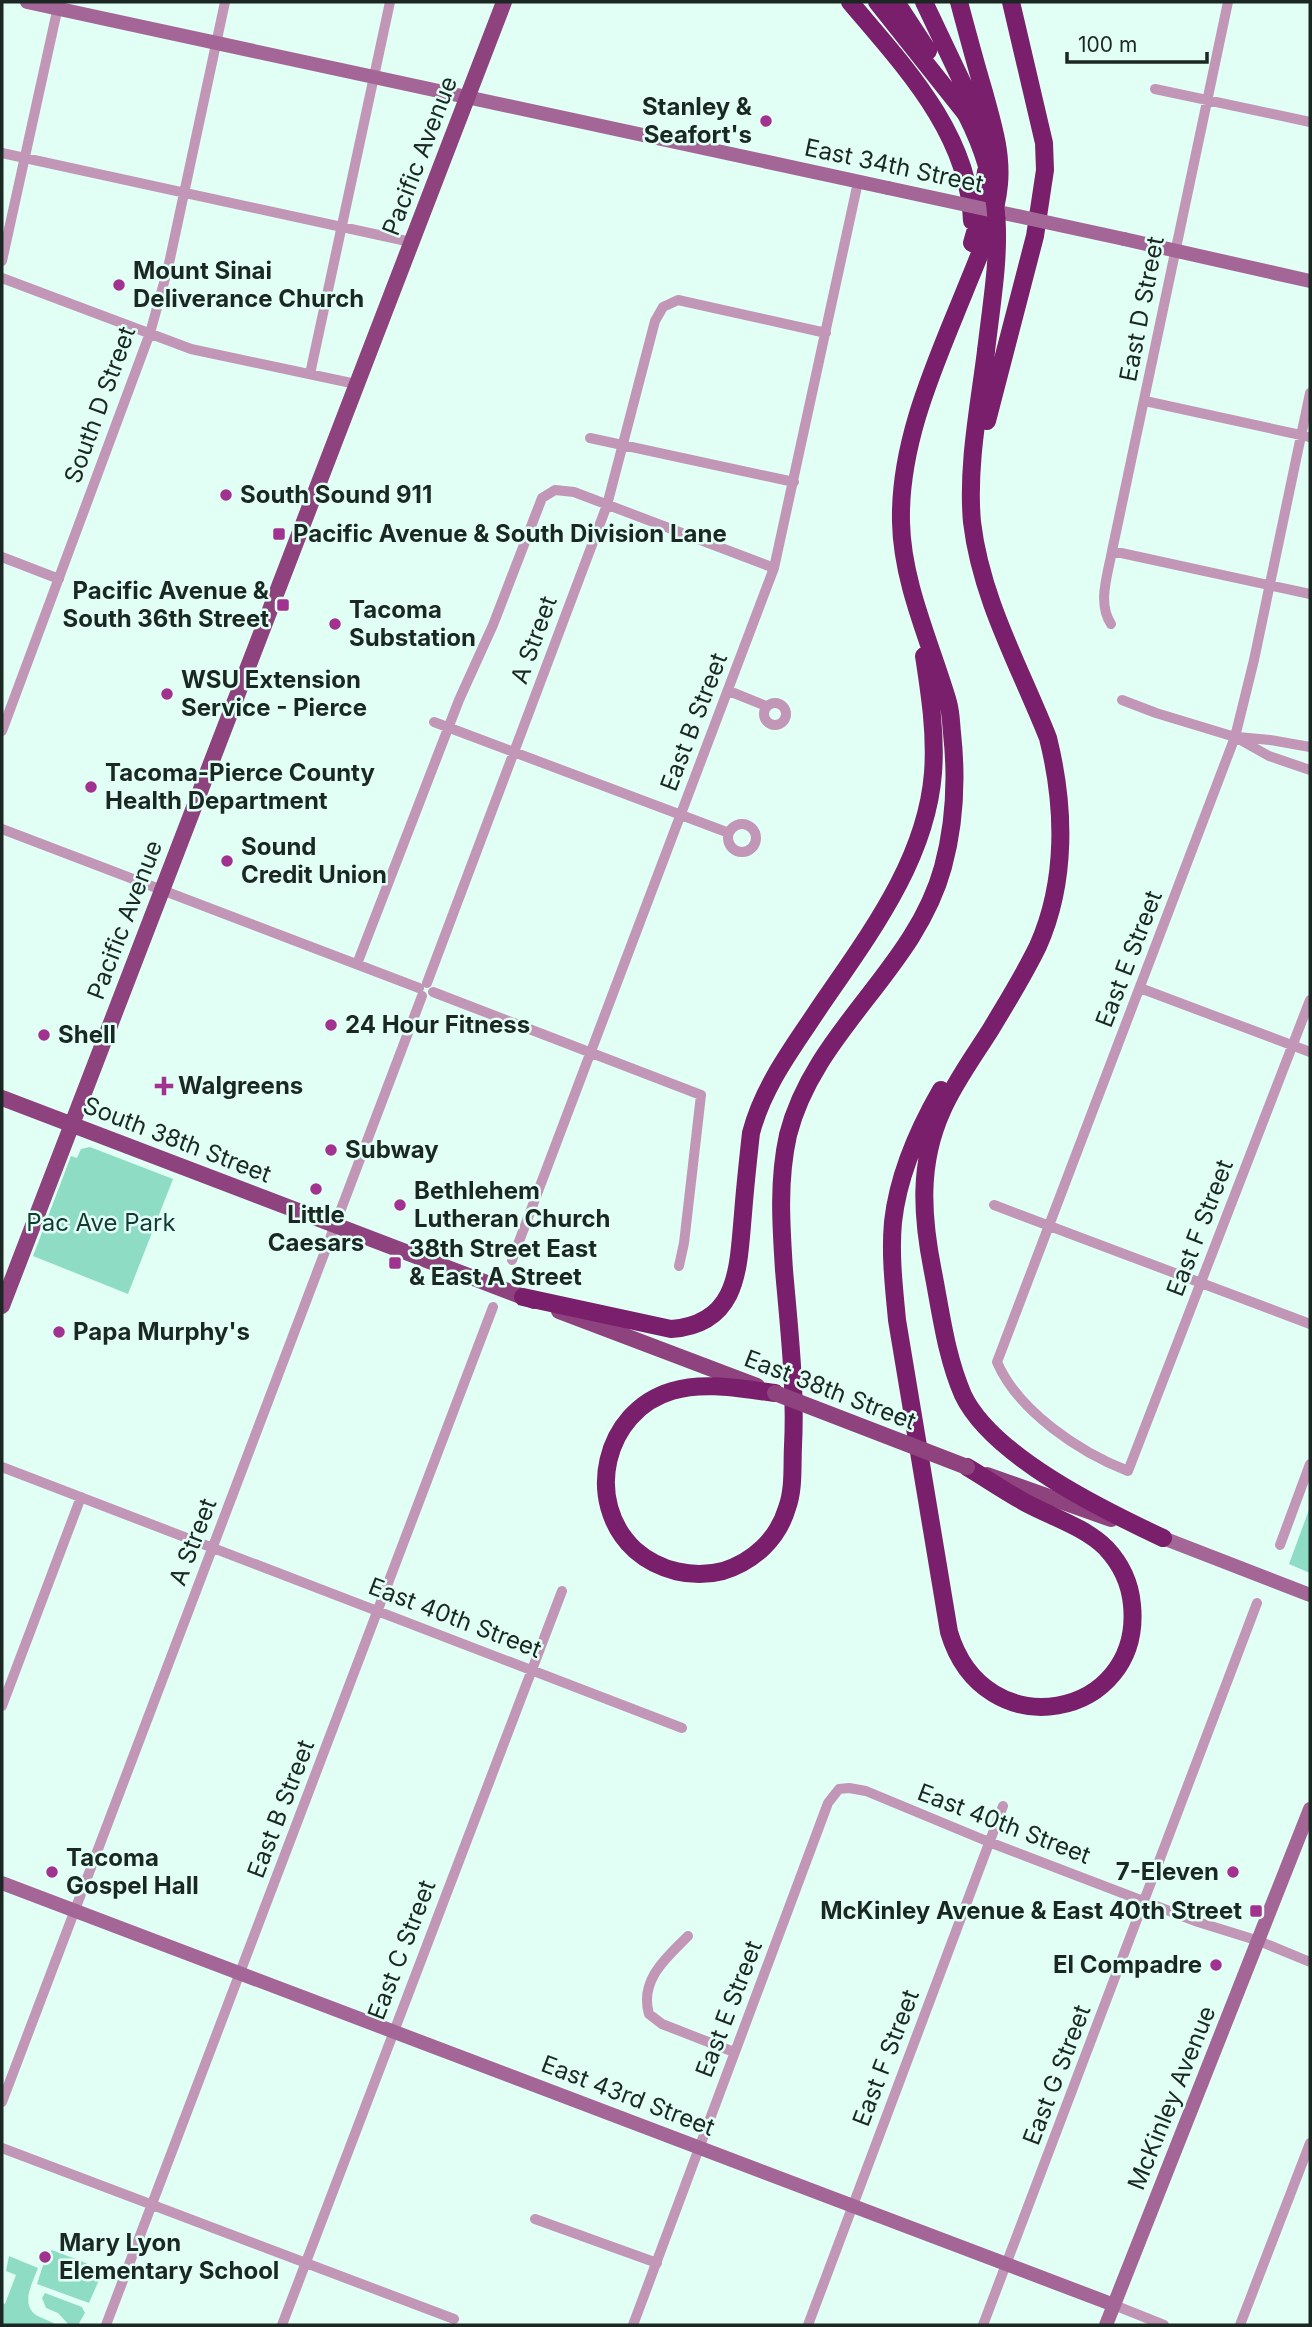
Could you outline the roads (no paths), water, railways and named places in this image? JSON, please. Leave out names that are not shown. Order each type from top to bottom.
[{"type":"highway","points":[[850,2],[903,64],[947,131],[968,190],[972,224],[968,258]]},
{"type":"highway","points":[[877,2],[932,64]]},
{"type":"highway","points":[[896,2],[977,135],[989,170],[998,214],[997,259],[972,482],[972,520],[990,602],[1048,738],[1054,762],[1059,808],[1060,851],[1055,895],[1038,946],[942,1109],[925,1164],[924,1219],[948,1352],[964,1397],[975,1415],[1010,1450],[1048,1476],[1126,1521],[1163,1538]]},
{"type":"highway","points":[[924,2],[971,101],[985,150],[987,178],[944,344]]},
{"type":"highway","points":[[775,1393],[735,1388],[684,1388],[644,1404],[626,1423],[618,1433],[611,1450],[605,1472],[606,1490],[610,1510],[621,1535],[638,1553],[679,1573],[712,1573],[726,1570],[749,1559],[778,1531],[789,1503],[794,1431],[781,1227],[781,1189],[789,1135],[798,1105],[821,1059],[895,962],[931,902],[942,871],[954,808],[955,767],[950,710],[912,587],[901,529],[902,488],[915,429],[991,222],[999,183],[998,147],[959,2]]},
{"type":"highway","points":[[972,482],[1035,236],[1045,170],[1044,143],[1012,2]]},
{"type":"highway","points":[[523,1297],[671,1328],[689,1325],[710,1315],[729,1295],[738,1273],[751,1133],[756,1114],[780,1066],[870,933],[915,847],[926,813],[933,775],[933,730],[912,587]]},
{"type":"highway","points":[[967,1467],[1024,1502],[1099,1542],[1118,1562],[1124,1573],[1129,1584],[1133,1615],[1129,1642],[1124,1656],[1107,1679],[1082,1698],[1037,1708],[1000,1699],[976,1682],[955,1651],[946,1618],[897,1320],[893,1222],[898,1192],[915,1144],[942,1087],[1021,979]]},
{"type":"main road","name":"Pacific Avenue","points":[[2,1306],[504,2]]},
{"type":"main road","name":"South 38th Street","points":[[2,1098],[335,1226]]},
{"type":"main road","name":"East 38th Street","points":[[335,1226],[967,1467],[1163,1538]]},
{"type":"street","name":"East 34th Street","points":[[27,2],[58,5],[216,42],[1310,281]]},
{"type":"street","name":"South D Street","points":[[2,731],[150,333],[168,268],[225,2]]},
{"type":"street","points":[[310,374],[390,2]]},
{"type":"street","name":"East D Street","points":[[1111,624],[1104,604],[1112,551],[1228,2]]},
{"type":"street","points":[[2,261],[58,5]]},
{"type":"street","points":[[1155,89],[1310,122]]},
{"type":"street","points":[[2,153],[411,242]]},
{"type":"street","name":"East B Street","points":[[512,1260],[774,568],[858,182]]},
{"type":"street","points":[[2,278],[191,349],[356,384]]},
{"type":"street","name":"A Street","points":[[2,2102],[607,505],[653,327],[663,307],[678,300],[826,333]]},
{"type":"street","name":"East E Street","points":[[1128,1471],[1065,1437],[1037,1415],[1013,1392],[997,1362],[1235,737],[1306,436],[1310,393]]},
{"type":"street","points":[[1144,401],[1306,436]]},
{"type":"street","points":[[590,438],[794,482]]},
{"type":"street","points":[[358,964],[448,727],[493,625],[542,498],[555,490],[567,490],[774,568]]},
{"type":"street","points":[[1112,551],[1310,594]]},
{"type":"street","points":[[2,557],[59,579]]},
{"type":"street","points":[[729,691],[766,706]]},
{"type":"street","points":[[1122,700],[1235,737],[1269,755],[1310,770]]},
{"type":"street","points":[[434,722],[729,833]]},
{"type":"street","points":[[1235,737],[1310,747]]},
{"type":"street","points":[[2,829],[701,1095],[679,1266]]},
{"type":"street","points":[[1140,988],[1310,1052]]},
{"type":"street","name":"East F Street","points":[[1128,1471],[1310,1000]]},
{"type":"street","points":[[994,1205],[1310,1324]]},
{"type":"street","name":"East B Street","points":[[106,2325],[493,1307]]},
{"type":"street","points":[[1280,1545],[1310,1464]]},
{"type":"street","name":"East 40th Street","points":[[2,1467],[682,1728]]},
{"type":"street","points":[[2,1706],[81,1497]]},
{"type":"street","name":"East 38th Street","points":[[1163,1538],[1310,1595]]},
{"type":"street","name":"East C Street","points":[[282,2325],[562,1591]]},
{"type":"street","name":"East G Street","points":[[983,2325],[1257,1603]]},
{"type":"street","name":"East E Street","points":[[633,2325],[828,1803],[839,1789]]},
{"type":"street","name":"East 40th Street","points":[[839,1789],[866,1791],[989,1842],[1310,1962]]},
{"type":"street","name":"East F Street","points":[[808,2325],[1003,1806]]},
{"type":"street","name":"McKinley Avenue","points":[[1106,2325],[1310,1809]]},
{"type":"street","name":"East 43rd Street","points":[[2,1883],[1164,2325]]},
{"type":"street","points":[[688,1936],[654,1973],[647,1996],[649,2014],[662,2024],[734,2052]]},
{"type":"street","points":[[1240,2325],[1310,2143]]},
{"type":"street","points":[[2,2148],[453,2319]]},
{"type":"street","points":[[536,2219],[657,2263]]},
{"type":"place","name":"Stanley & Seafort's","points":[[766,121]]},
{"type":"place","name":"Mount Sinai Deliverance Church","points":[[119,285]]},
{"type":"place","name":"South Sound 911","points":[[226,495]]},
{"type":"place","name":"Pacific Avenue & South Division Lane","points":[[279,534]]},
{"type":"place","name":"Pacific Avenue & South 36th Street","points":[[283,605]]},
{"type":"place","name":"Tacoma Substation","points":[[335,624]]},
{"type":"place","name":"WSU Extension Service - Pierce","points":[[167,694]]},
{"type":"place","name":"Tacoma-Pierce County Health Department","points":[[91,787]]},
{"type":"place","name":"Sound Credit Union","points":[[227,861]]},
{"type":"place","name":"24 Hour Fitness","points":[[331,1025]]},
{"type":"place","name":"Shell","points":[[44,1035]]},
{"type":"place","name":"Walgreens","points":[[164,1086]]},
{"type":"place","name":"Subway","points":[[331,1150]]},
{"type":"place","name":"Little Caesars","points":[[316,1189]]},
{"type":"place","name":"Bethlehem Lutheran Church","points":[[400,1205]]},
{"type":"place","name":"38th Street East & East A Street","points":[[395,1263]]},
{"type":"place","name":"Papa Murphy's","points":[[59,1332]]},
{"type":"place","name":"Tacoma Gospel Hall","points":[[52,1872]]},
{"type":"place","name":"7-Eleven","points":[[1233,1872]]},
{"type":"place","name":"McKinley Avenue & East 40th Street","points":[[1256,1911]]},
{"type":"place","name":"El Compadre","points":[[1216,1965]]},
{"type":"place","name":"Mary Lyon Elementary School","points":[[45,2257]]},
{"type":"park label","name":"Pac Ave Park","points":[[101,1223]]}]
